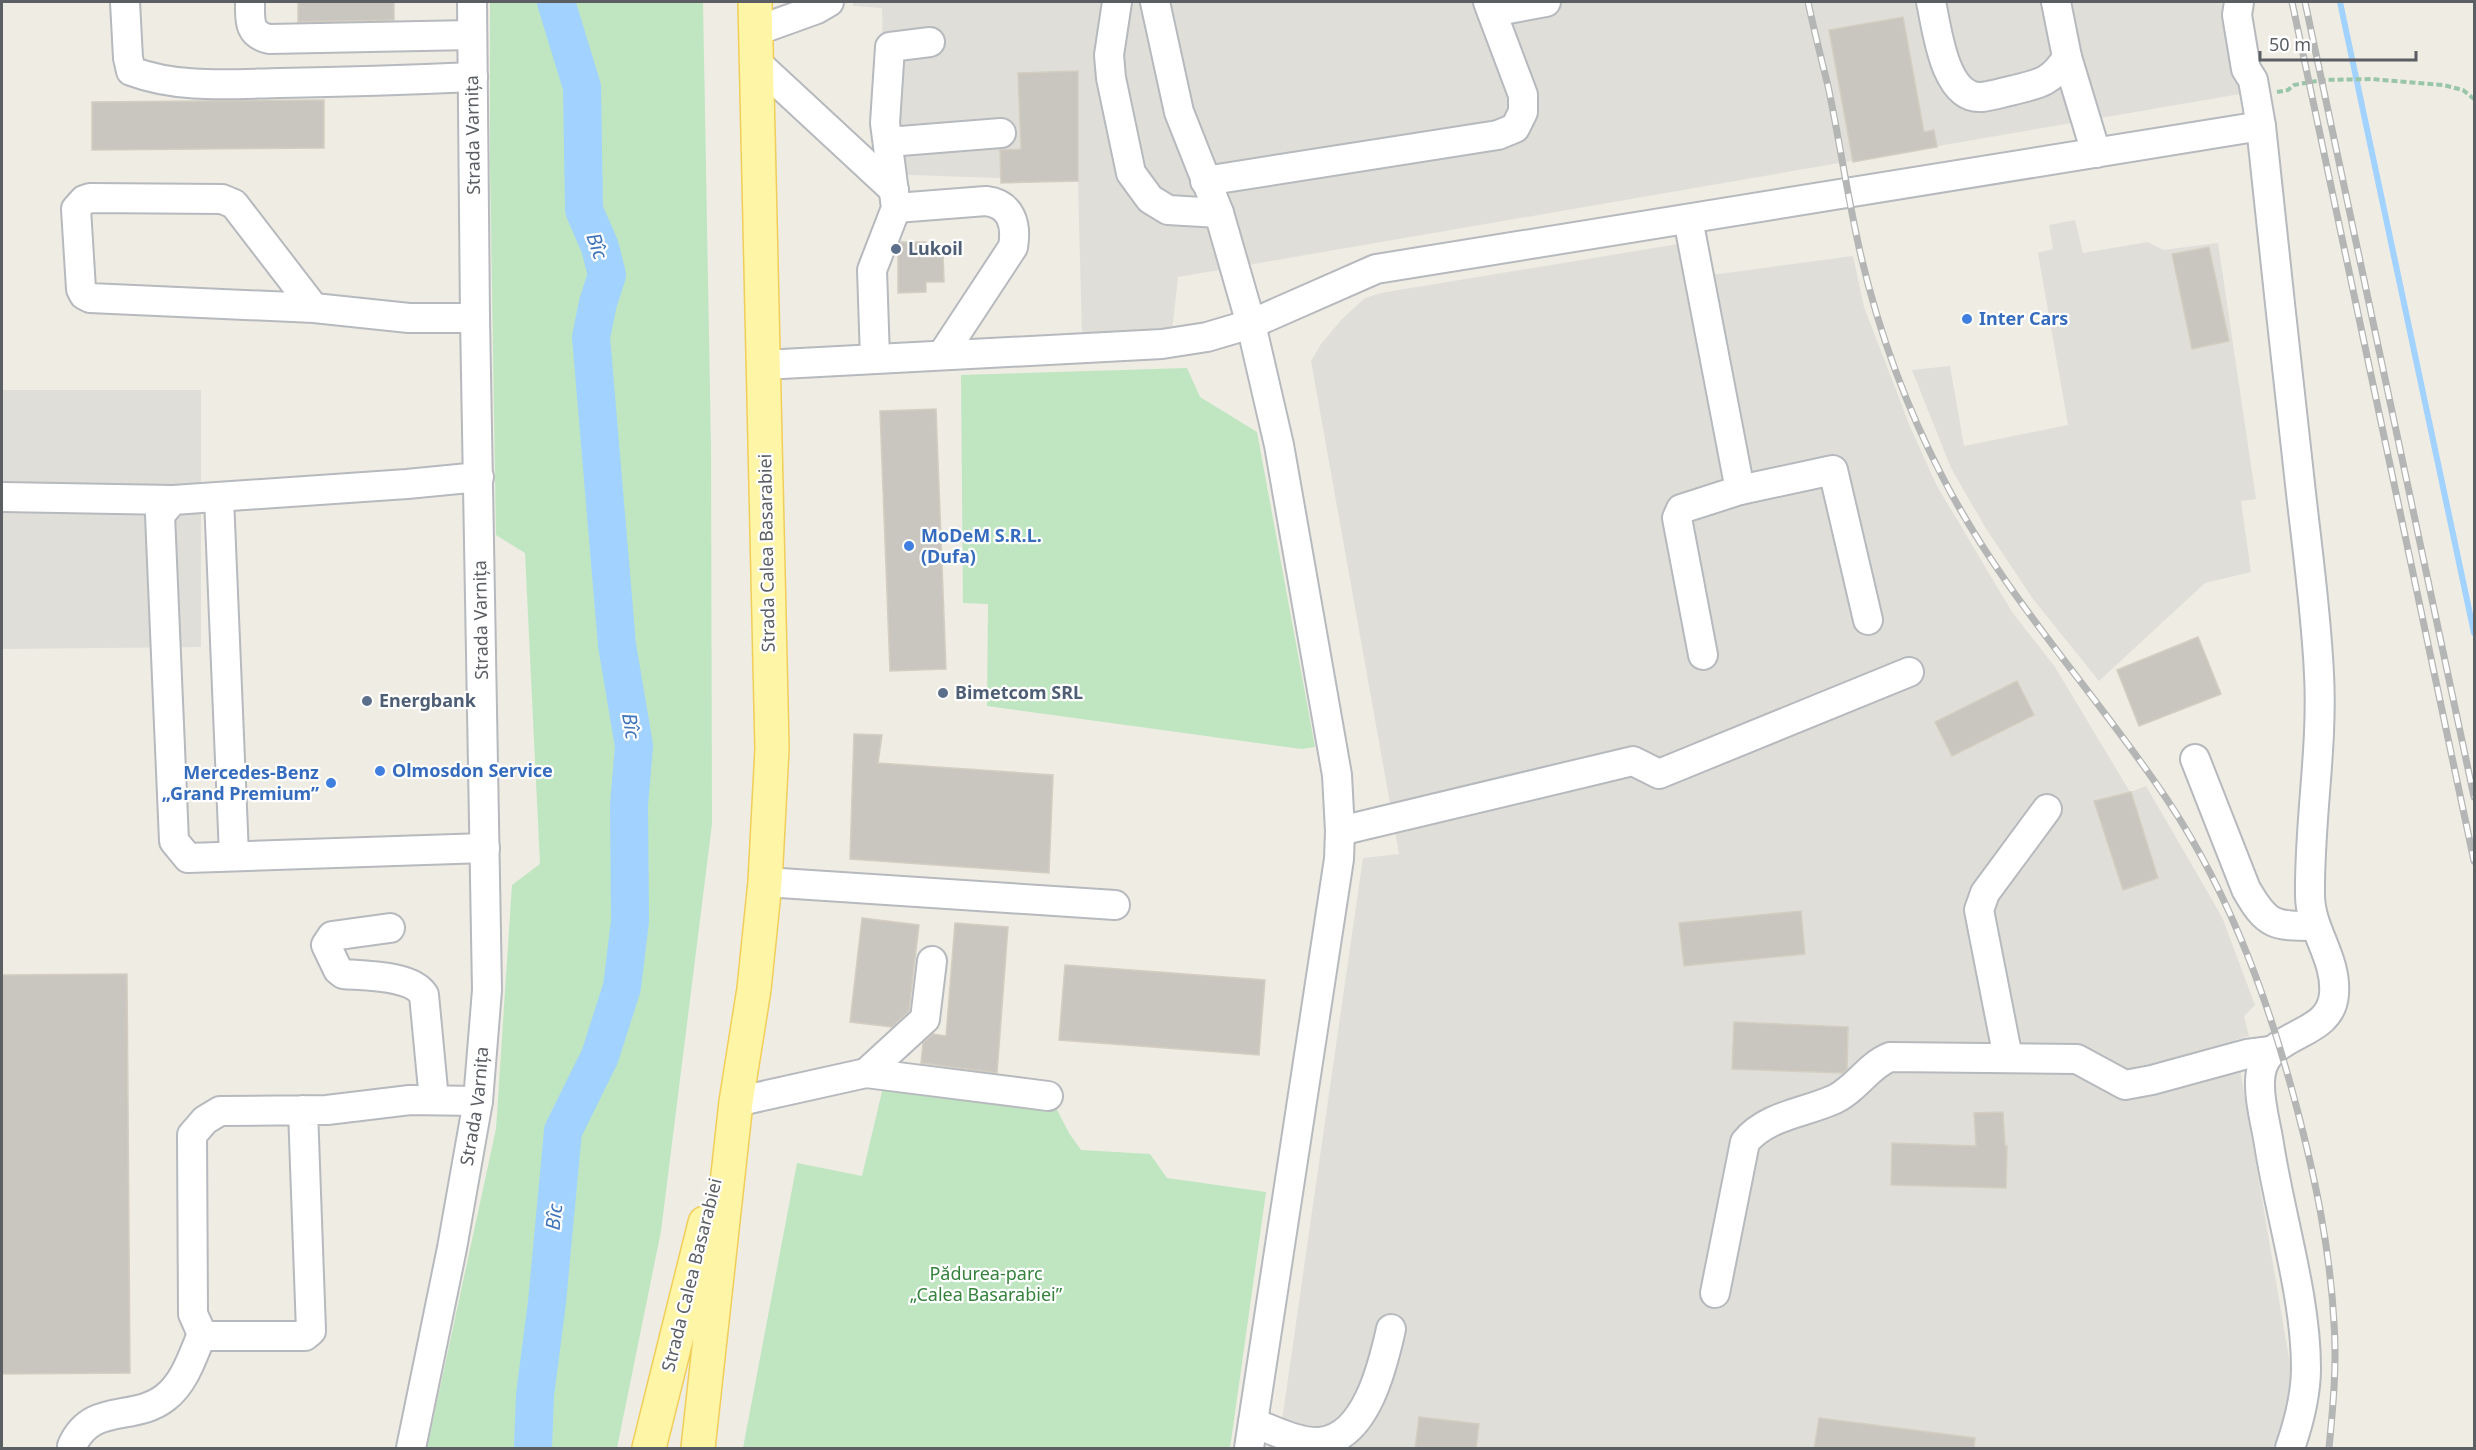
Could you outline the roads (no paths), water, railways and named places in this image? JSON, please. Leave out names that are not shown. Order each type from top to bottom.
[{"type":"main road","name":"Strada Calea Basarabiei","points":[[698,1449],[736,1102],[754,989],[765,882],[772,749],[756,31]]},
{"type":"main road","name":"Strada Calea Basarabiei","points":[[649,1449],[736,1102]]},
{"type":"street","points":[[125,2],[128,58],[131,71],[147,77],[193,84],[393,81],[472,77]]},
{"type":"street","points":[[250,2],[253,30],[259,37],[269,39],[472,35]]},
{"type":"street","name":"Strada Varnița","points":[[411,1449],[452,1248],[478,1101],[487,990],[472,2]]},
{"type":"street","points":[[829,2],[817,9],[756,31],[895,199],[998,203],[1006,210],[1013,224],[1015,236],[1013,247],[942,355]]},
{"type":"street","points":[[1118,2],[1109,54],[1111,78],[1131,173],[1150,199],[1168,210],[1219,213]]},
{"type":"street","points":[[1155,2],[1179,112],[1219,213],[1251,324],[1281,457],[1337,776],[1339,859],[1251,1436],[1321,1442],[1344,1434],[1362,1411],[1381,1374],[1391,1329]]},
{"type":"street","points":[[1205,181],[1498,135],[1515,128],[1523,112],[1523,95],[1490,7],[1546,2]]},
{"type":"street","points":[[1931,2],[1947,69],[1967,94],[1980,97],[2041,84],[2059,71],[2067,57]]},
{"type":"street","points":[[2056,2],[2067,57],[2096,153]]},
{"type":"street","points":[[2239,2],[2246,13],[2257,67],[2253,80],[2260,126],[2320,675],[2318,767],[2310,894],[2311,917],[2334,974],[2332,1007],[2322,1021],[2271,1051],[2264,1060],[2260,1081],[2271,1158],[2300,1304],[2306,1368],[2302,1414],[2290,1449]]},
{"type":"street","points":[[875,358],[872,270],[895,199],[885,123],[890,47],[930,42]]},
{"type":"street","points":[[763,365],[1162,344],[1207,337],[1251,324],[1376,269],[2260,126]]},
{"type":"street","points":[[888,142],[1001,133]]},
{"type":"street","points":[[314,308],[234,204],[229,201],[222,199],[90,198],[79,204],[76,209],[81,289],[86,297],[314,308],[410,318],[475,318]]},
{"type":"street","points":[[1688,219],[1740,490]]},
{"type":"street","points":[[1702,655],[1677,518],[1682,509],[1740,490],[1833,470],[1868,620]]},
{"type":"street","points":[[2,497],[172,500],[479,477]]},
{"type":"street","points":[[219,498],[234,855]]},
{"type":"street","points":[[172,500],[160,515],[174,840],[188,858],[485,848]]},
{"type":"street","points":[[1340,831],[1633,761],[1659,774],[1909,672]]},
{"type":"street","points":[[2195,759],[2246,889],[2255,905],[2267,918],[2283,926],[2314,926]]},
{"type":"street","points":[[2008,1058],[1979,910],[1985,893],[2047,809]]},
{"type":"street","points":[[765,882],[1115,905]]},
{"type":"street","points":[[390,928],[332,936],[326,945],[342,974],[405,981],[416,985],[421,990],[424,995],[434,1100]]},
{"type":"street","points":[[866,1073],[925,1019],[932,961]]},
{"type":"street","points":[[1715,1293],[1745,1142],[1751,1134],[1768,1124],[1836,1099],[1880,1061],[1890,1057],[2077,1059],[2125,1085],[2152,1080],[2247,1054],[2271,1051]]},
{"type":"street","points":[[736,1102],[866,1073],[1048,1096]]},
{"type":"street","points":[[303,1110],[311,1331],[304,1336],[208,1336],[202,1334],[193,1314],[192,1136],[205,1120],[220,1111],[303,1110],[327,1110],[410,1100],[478,1101]]},
{"type":"street","points":[[72,1446],[76,1436],[94,1419],[153,1406],[166,1397],[177,1385],[189,1364],[202,1334]]},
{"type":"waterway","name":"Bîc","points":[[533,1448],[535,1395],[547,1302],[563,1131],[600,1056],[622,987],[630,921],[629,805],[634,746],[617,645],[591,337],[607,275],[600,247],[584,210],[582,87],[556,2]]},
{"type":"waterway","points":[[2340,2],[2474,633]]},
{"type":"railway","points":[[1808,2],[1828,86],[1868,285],[1895,370],[1930,452],[1990,558],[2128,744],[2180,819],[2222,897],[2256,978],[2296,1105],[2325,1240],[2335,1339],[2329,1448]]},
{"type":"railway","points":[[2292,2],[2474,861]]},
{"type":"railway","points":[[2305,2],[2474,797]]},
{"type":"place","name":"Lukoil","points":[[896,249]]},
{"type":"place","name":"Inter Cars","points":[[1967,319]]},
{"type":"place","name":"MoDeM S.R.L. (Dufa)","points":[[909,546]]},
{"type":"place","name":"Bimetcom SRL","points":[[943,693]]},
{"type":"place","name":"Energbank","points":[[367,701]]},
{"type":"place","name":"Olmosdon Service","points":[[380,771]]},
{"type":"place","name":"Mercedes-Benz „Grand Premium”","points":[[331,783]]},
{"type":"park label","name":"Pădurea-parc „Calea Basarabiei”","points":[[986,1284]]}]
